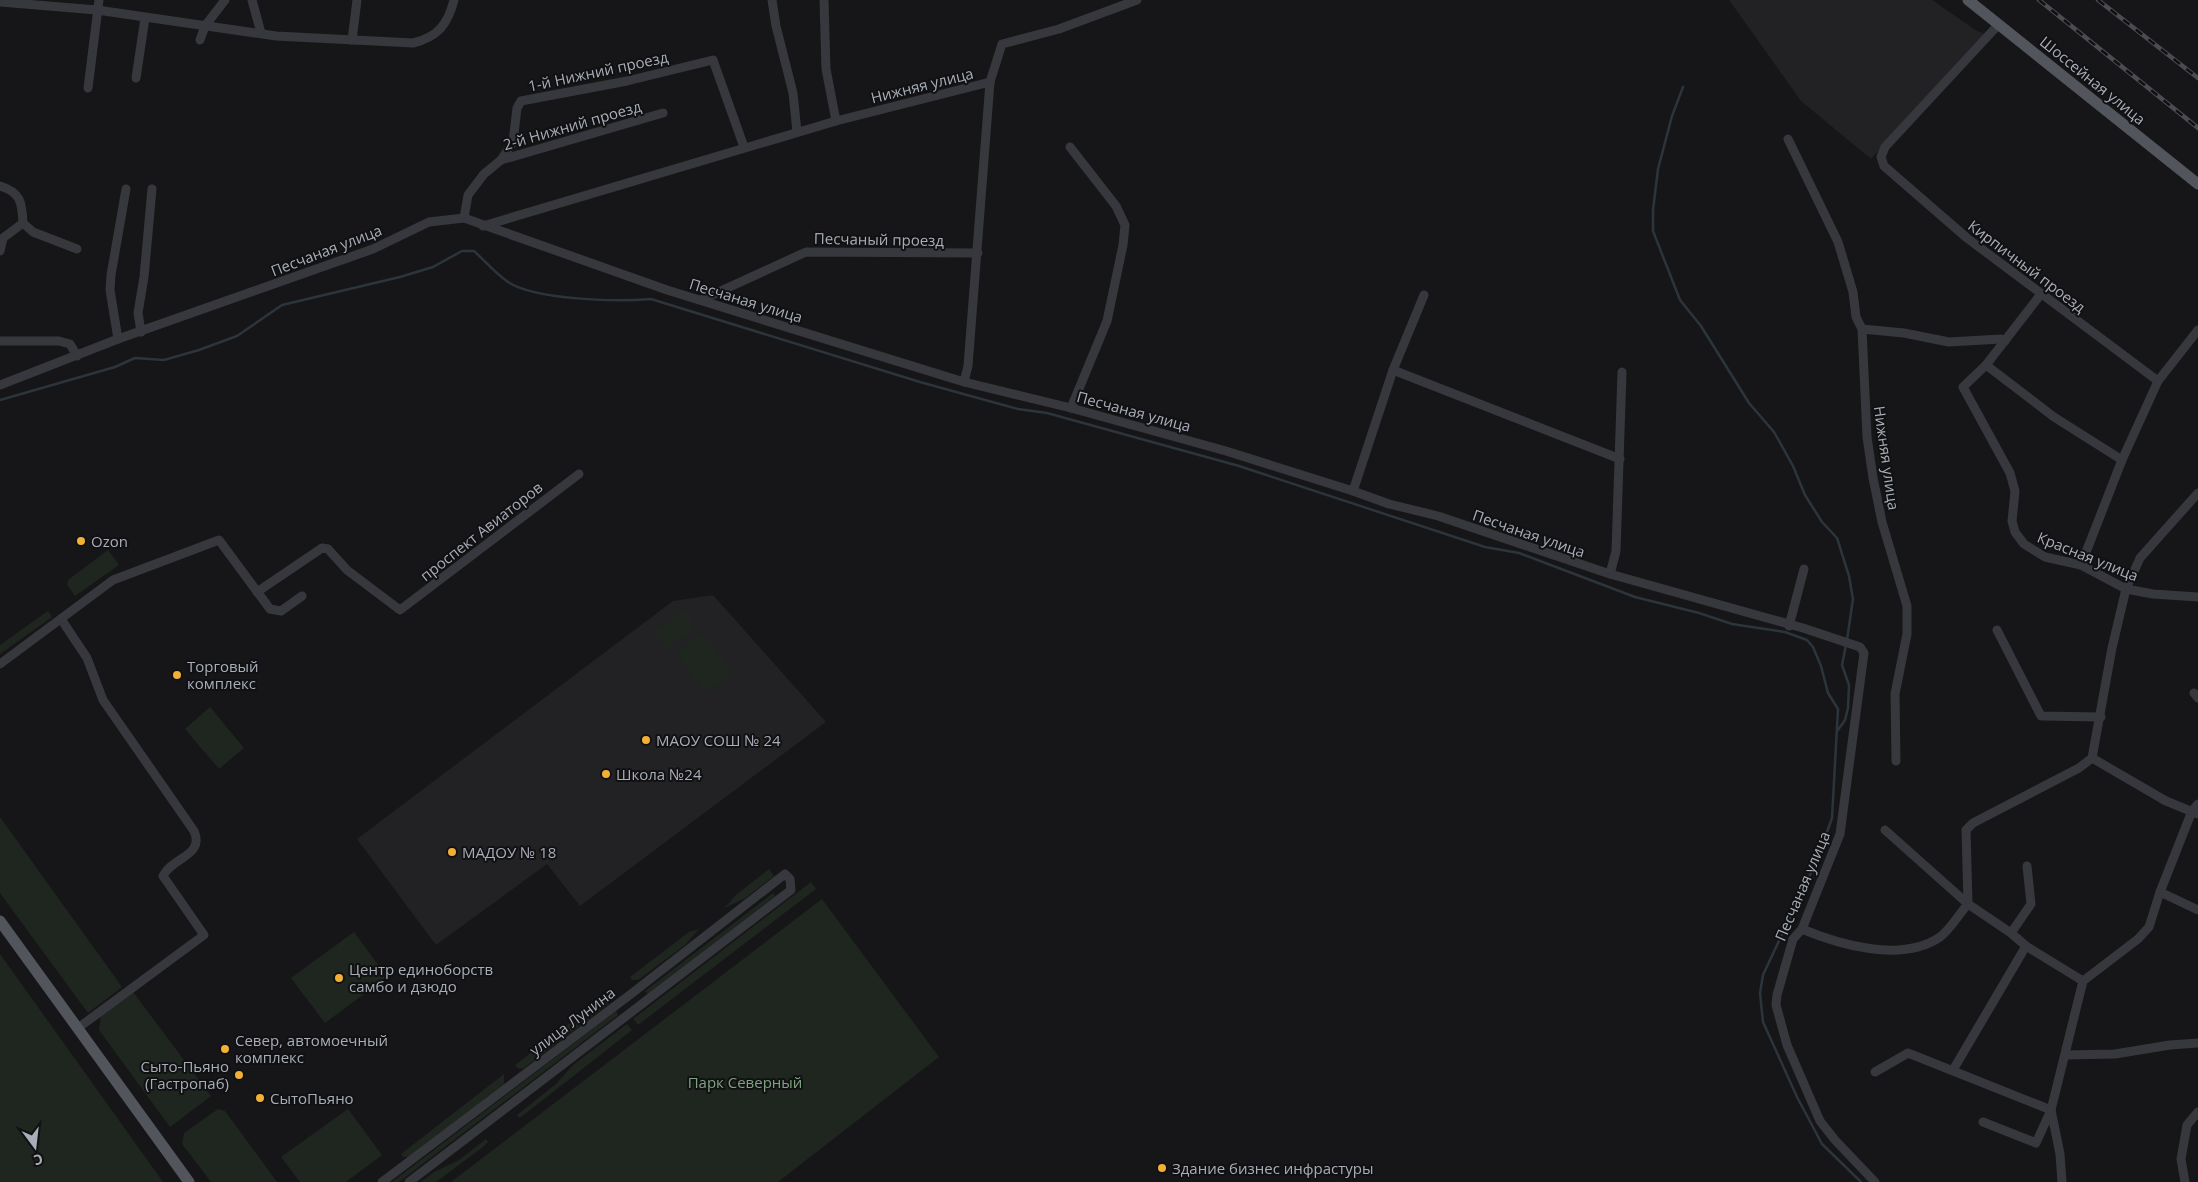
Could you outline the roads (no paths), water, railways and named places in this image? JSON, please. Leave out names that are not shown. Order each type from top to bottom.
[{"type":"main road","name":"Шоссейная улица","points":[[1968,0],[2198,184]]},
{"type":"main road","points":[[0,921],[189,1182]]},
{"type":"street","points":[[88,88],[99,0]]},
{"type":"street","points":[[200,40],[205,26],[225,0]]},
{"type":"street","points":[[252,0],[261,33]]},
{"type":"street","points":[[352,40],[357,0]]},
{"type":"street","points":[[0,2],[97,10],[276,36],[413,43],[426,40],[441,29],[450,17],[454,0]]},
{"type":"street","points":[[772,0],[776,26],[793,93],[797,132]]},
{"type":"street","points":[[824,0],[826,70],[836,121]]},
{"type":"street","name":"Нижняя улица","points":[[483,226],[744,147],[836,121],[990,82],[1002,44],[1058,29],[1133,1]]},
{"type":"street","points":[[136,78],[145,18]]},
{"type":"street","name":"Кирпичный проезд","points":[[2000,24],[1885,148],[1880,157],[1884,166],[1967,238],[2158,381]]},
{"type":"street","name":"1-й Нижний проезд","points":[[501,160],[513,142],[517,108],[522,101],[627,81],[713,60],[744,147]]},
{"type":"street","points":[[964,382],[968,366],[978,253],[990,82]]},
{"type":"street","name":"2-й Нижний проезд","points":[[464,218],[468,194],[484,174],[501,160],[663,113]]},
{"type":"street","name":"Нижняя улица","points":[[1788,139],[1838,242],[1853,292],[1856,318],[1862,329],[1867,436],[1873,478],[1882,522],[1908,606],[1907,634],[1895,694],[1896,761]]},
{"type":"street","points":[[1070,147],[1116,206],[1125,225],[1123,245],[1108,321],[1071,408]]},
{"type":"street","points":[[0,186],[11,189],[22,203],[23,223],[33,232],[77,249]]},
{"type":"street","points":[[118,339],[110,290],[126,189]]},
{"type":"street","points":[[141,332],[138,313],[144,277],[152,190]]},
{"type":"street","name":"Песчаная улица","points":[[0,385],[118,339],[373,249],[428,222],[464,218],[701,300],[964,382],[1071,408],[1226,451],[1389,504],[1438,516],[1610,574],[1860,647],[1864,653],[1840,834],[1802,930],[1793,939],[1776,995],[1776,1005],[1787,1046],[1820,1121],[1875,1182]]},
{"type":"street","points":[[0,251],[3,238],[23,223]]},
{"type":"street","name":"Песчаный проезд","points":[[701,300],[806,252],[978,253]]},
{"type":"street","name":"Красная улица","points":[[2040,294],[1986,365],[1963,387],[2010,473],[2015,491],[2012,521],[2015,532],[2024,544],[2045,557],[2081,565],[2126,589],[2153,594],[2198,597]]},
{"type":"street","points":[[1353,491],[1393,370],[1424,295]]},
{"type":"street","points":[[1862,329],[1904,333],[1948,342],[2004,340]]},
{"type":"street","points":[[2081,565],[2122,460],[2158,381],[2198,330]]},
{"type":"street","points":[[0,341],[59,341],[70,344],[77,356]]},
{"type":"street","points":[[1986,365],[2054,417],[2122,460]]},
{"type":"street","points":[[1393,370],[1620,459]]},
{"type":"street","points":[[1610,574],[1616,551],[1622,372]]},
{"type":"street","name":"проспект Авиаторов","points":[[257,592],[322,548],[328,549],[347,570],[400,610],[579,474]]},
{"type":"street","points":[[1802,930],[1834,942],[1895,951],[1913,948],[1940,937],[1968,904],[1966,830],[1973,823],[2079,768],[2092,758],[2101,717],[2112,648],[2126,589],[2140,558],[2198,493]]},
{"type":"street","points":[[0,664],[113,580],[219,540],[270,609],[281,611],[302,596]]},
{"type":"street","points":[[1788,626],[1804,569]]},
{"type":"street","points":[[61,619],[87,658],[103,700],[194,831],[198,840],[196,847],[166,870],[163,876],[204,935],[78,1028]]},
{"type":"street","points":[[1997,630],[2041,716],[2101,717]]},
{"type":"street","points":[[1983,1122],[2036,1143],[2051,1110],[2083,982],[2138,939],[2149,926],[2160,892],[2196,810],[2166,801],[2092,758]]},
{"type":"street","points":[[1885,830],[1968,904],[2011,933],[2026,946],[2083,982]]},
{"type":"street","points":[[2011,933],[2031,904],[2027,866]]},
{"type":"street","points":[[631,994],[785,874],[790,879],[791,890],[640,1006]]},
{"type":"street","points":[[2160,892],[2198,910]]},
{"type":"street","points":[[1953,1070],[2026,946]]},
{"type":"street","name":"улица Лунина","points":[[382,1182],[631,994],[640,1006],[409,1182]]},
{"type":"street","points":[[2066,1055],[2116,1054],[2170,1045],[2198,1043]]},
{"type":"street","points":[[1875,1072],[1908,1053],[2051,1110]]},
{"type":"street","points":[[2051,1110],[2060,1154],[2062,1182]]},
{"type":"street","points":[[2184,1182],[2181,1159],[2187,1125],[2198,1112]]},
{"type":"waterway","points":[[1683,87],[1672,116],[1658,169],[1653,210],[1653,231],[1680,300],[1701,326],[1749,403],[1774,432],[1793,466],[1805,495],[1822,522],[1837,538],[1849,576],[1853,599],[1847,640]]},
{"type":"waterway","points":[[0,400],[115,367],[135,358],[164,360],[199,350],[237,336],[282,305],[400,277],[433,267],[462,251],[474,251],[508,282],[537,293],[598,300],[651,299],[920,382],[1018,409],[1047,413],[1239,466],[1485,547],[1519,553],[1635,597],[1699,613],[1732,624],[1785,632],[1807,640],[1813,647],[1821,666],[1828,693],[1838,709],[1832,818],[1817,860],[1763,975],[1760,993],[1763,1022],[1797,1097],[1822,1144],[1861,1182]]},
{"type":"waterway","points":[[1838,730],[1845,720],[1848,708],[1849,685],[1842,665],[1846,645]]},
{"type":"railway","points":[[2039,0],[2198,128]]},
{"type":"railway","points":[[2098,0],[2198,78]]},
{"type":"place","name":"Ozon","points":[[81,541]]},
{"type":"place","name":"Торговый комплекс","points":[[177,675]]},
{"type":"place","name":"МАОУ СОШ № 24","points":[[646,740]]},
{"type":"place","name":"Школа №24","points":[[606,774]]},
{"type":"place","name":"МАДОУ № 18","points":[[452,852]]},
{"type":"place","name":"Центр единоборств самбо и дзюдо","points":[[339,978]]},
{"type":"place","name":"Север, автомоечный комплекс","points":[[225,1049]]},
{"type":"place","name":"Сыто-Пьяно (Гастропаб)","points":[[239,1075]]},
{"type":"place","name":"СытоПьяно","points":[[260,1098]]},
{"type":"place","name":"Здание бизнес инфрастуры","points":[[1162,1168]]},
{"type":"park label","name":"Парк Северный","points":[[745,1082]]}]
